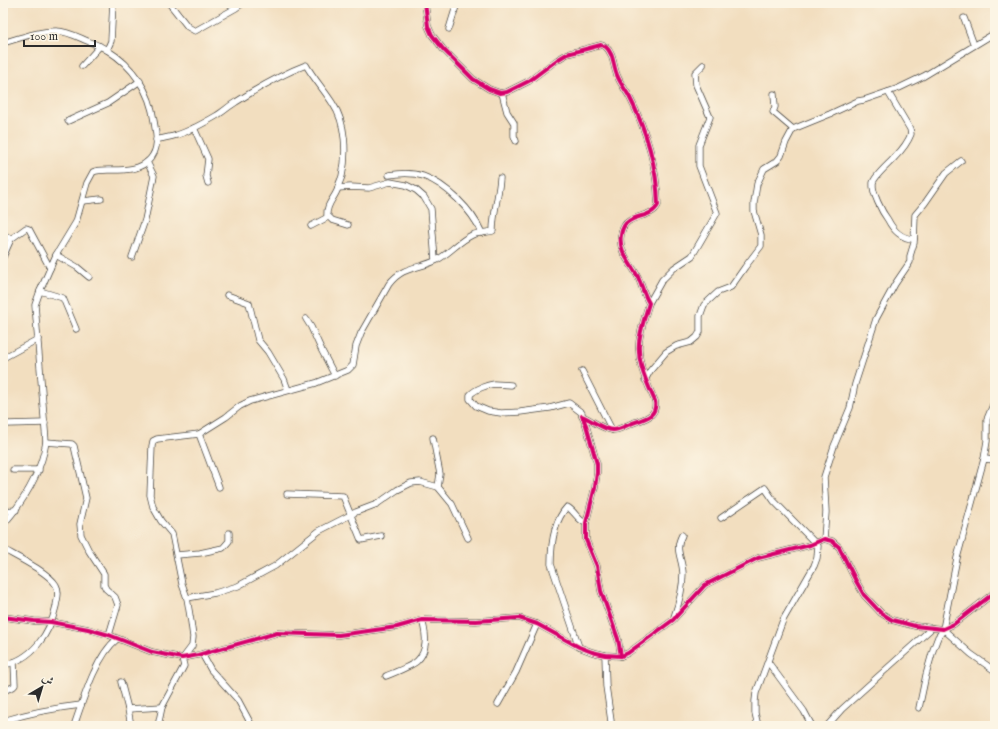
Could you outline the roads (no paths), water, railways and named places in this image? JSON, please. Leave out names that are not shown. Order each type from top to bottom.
[{"type":"street","points":[[107,50],[111,41],[113,3]]},
{"type":"street","points":[[169,3],[188,27],[195,31],[243,3]]},
{"type":"street","points":[[425,3],[428,26],[432,35],[443,49],[474,79],[489,89],[502,93],[533,78],[567,54],[601,45],[609,49],[617,75],[629,97],[649,144],[654,168],[658,201],[657,208],[652,212],[629,221],[623,227],[621,242],[624,253],[636,274],[649,303]]},
{"type":"street","points":[[449,30],[457,3]]},
{"type":"street","points":[[964,18],[974,45]]},
{"type":"street","points":[[3,44],[24,37],[56,31],[70,34],[107,50],[125,64],[140,81],[147,94],[152,106],[157,147],[154,154],[140,167],[96,171],[90,175],[76,222],[56,255],[40,290],[35,305],[46,442],[39,470],[16,510],[3,525]]},
{"type":"street","points":[[645,380],[650,371],[666,352],[676,346],[691,342],[697,337],[700,332],[700,316],[704,305],[718,292],[732,287],[745,266],[761,246],[761,235],[754,211],[757,184],[764,169],[777,161],[781,156],[793,129],[830,114],[858,100],[864,100],[888,92],[924,76],[995,33]]},
{"type":"street","points":[[82,66],[100,46]]},
{"type":"street","points":[[156,140],[177,135],[194,128],[217,116],[235,102],[277,77],[306,65],[334,104],[341,122],[344,144],[344,163],[338,188],[335,196],[327,208],[326,213],[328,217],[348,225]]},
{"type":"street","points":[[582,416],[612,430],[648,418],[653,414],[656,406],[641,366],[639,343],[649,303],[662,280],[674,268],[692,256],[717,213],[699,166],[699,145],[710,117],[696,85],[695,73],[704,65]]},
{"type":"street","points":[[68,121],[108,103],[140,81]]},
{"type":"street","points":[[888,92],[910,129],[911,134],[897,156],[874,180],[874,188],[883,213],[894,229],[909,239],[914,239]]},
{"type":"street","points":[[502,93],[507,112],[514,123],[514,136],[516,141]]},
{"type":"street","points":[[774,94],[775,107],[773,112],[793,129]]},
{"type":"street","points":[[194,128],[208,159],[206,176],[208,184]]},
{"type":"street","points":[[824,539],[826,512],[824,477],[850,408],[855,384],[876,319],[895,284],[910,262],[910,256],[914,247],[915,215],[946,173],[961,161]]},
{"type":"street","points":[[132,257],[145,220],[154,176],[147,162]]},
{"type":"street","points":[[389,175],[411,173],[423,176],[438,184],[462,203],[476,221],[482,233]]},
{"type":"street","points":[[182,658],[192,646],[193,637],[188,598],[182,584],[172,534],[161,521],[153,508],[150,495],[153,441],[157,439],[199,434],[240,406],[250,401],[316,383],[348,370],[353,365],[356,346],[361,333],[389,284],[395,277],[402,272],[420,267],[435,260],[470,236],[493,231],[493,220],[500,178]]},
{"type":"street","points":[[338,188],[369,188],[390,182],[401,184],[416,190],[424,197],[431,209],[435,260]]},
{"type":"street","points":[[83,201],[101,199]]},
{"type":"street","points":[[311,226],[328,217]]},
{"type":"street","points":[[3,257],[10,239],[26,228],[29,229],[50,268]]},
{"type":"street","points":[[3,234],[10,239]]},
{"type":"street","points":[[56,255],[77,267],[89,277]]},
{"type":"street","points":[[40,290],[63,298],[76,329]]},
{"type":"street","points":[[227,295],[249,302],[258,340],[268,352],[284,379],[288,390]]},
{"type":"street","points":[[306,319],[335,376]]},
{"type":"street","points":[[3,358],[38,339]]},
{"type":"street","points":[[582,371],[612,430]]},
{"type":"street","points":[[511,385],[502,386],[495,384],[475,390],[470,395],[470,400],[481,409],[501,413],[550,408],[569,403],[582,414],[597,464],[595,487],[586,523],[586,540],[597,566],[601,591],[618,639],[622,656]]},
{"type":"street","points":[[919,708],[933,650],[943,629],[958,558],[984,459],[987,441],[987,418],[995,400]]},
{"type":"street","points":[[3,422],[7,424],[45,423]]},
{"type":"street","points":[[199,434],[219,487]]},
{"type":"street","points":[[433,438],[440,474],[438,486]]},
{"type":"street","points":[[46,442],[72,444],[74,446],[86,498],[80,524],[81,534],[104,574],[104,585],[106,590],[115,597],[118,605],[109,635]]},
{"type":"street","points":[[984,459],[995,460]]},
{"type":"street","points":[[14,470],[39,470]]},
{"type":"street","points":[[188,598],[214,593],[238,586],[275,566],[319,531],[377,504],[397,490],[411,483],[420,482],[438,486],[452,504],[468,538]]},
{"type":"street","points":[[721,518],[765,488],[774,501],[816,542],[818,546],[817,558],[814,566],[783,620],[756,693],[755,713],[758,726]]},
{"type":"street","points":[[287,494],[343,496],[361,540],[381,536]]},
{"type":"street","points":[[579,647],[551,564],[551,551],[557,527],[563,512],[567,507],[586,523]]},
{"type":"street","points":[[3,511],[16,510]]},
{"type":"street","points":[[177,554],[223,548],[229,541],[229,533]]},
{"type":"street","points":[[673,620],[678,606],[683,581],[678,550],[678,543],[682,536]]},
{"type":"street","points":[[3,617],[51,622],[88,629],[109,635],[152,652],[176,655],[182,658],[202,654],[277,633],[339,635],[397,627],[422,620],[476,622],[519,618],[536,624],[579,647],[605,655],[622,656],[673,620],[705,585],[758,558],[824,539],[832,541],[839,547],[860,588],[869,601],[892,620],[905,624],[943,629],[954,624],[995,592]]},
{"type":"street","points":[[3,549],[50,578],[56,584],[58,589],[51,622],[47,632],[38,645],[14,662],[3,665]]},
{"type":"street","points":[[386,676],[417,661],[426,648],[425,630],[422,620]]},
{"type":"street","points":[[498,704],[516,672],[536,624]]},
{"type":"street","points":[[827,726],[842,709],[932,628]]},
{"type":"street","points":[[943,629],[971,654],[995,671]]},
{"type":"street","points":[[74,726],[99,660],[117,639]]},
{"type":"street","points":[[202,654],[211,670],[238,700],[252,726]]},
{"type":"street","points":[[605,655],[606,686],[611,720],[609,726]]},
{"type":"street","points":[[158,726],[162,707],[184,666],[182,658]]},
{"type":"street","points":[[3,691],[15,685],[14,662]]},
{"type":"street","points":[[768,662],[804,711],[812,726]]},
{"type":"street","points":[[121,682],[131,726]]},
{"type":"street","points":[[3,721],[51,708],[81,705]]},
{"type":"street","points":[[128,709],[162,707]]}]
